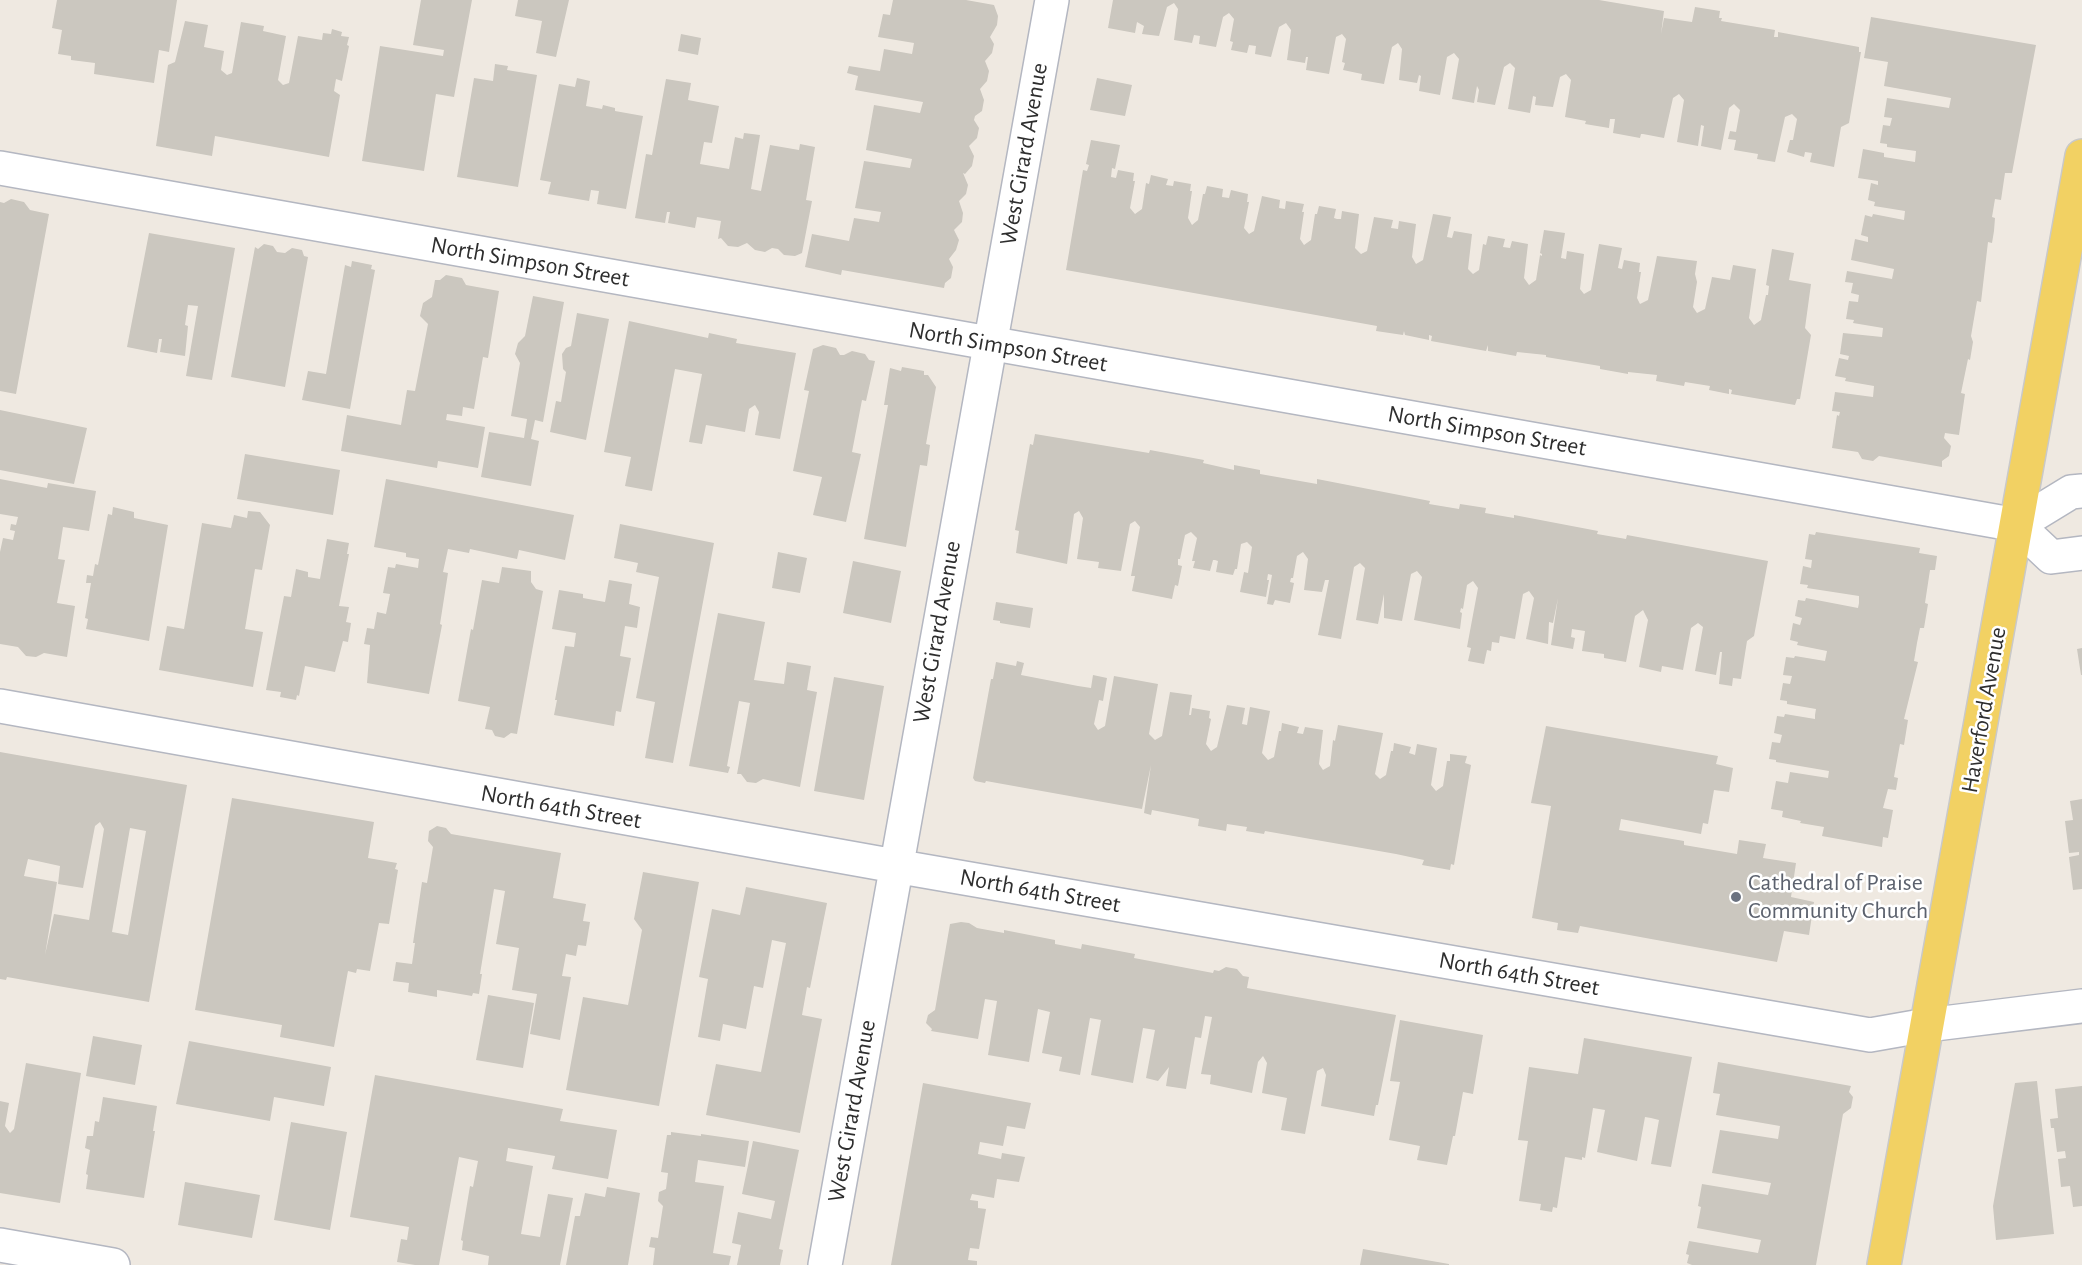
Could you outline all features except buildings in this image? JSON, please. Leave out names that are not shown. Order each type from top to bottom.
[{"type":"main road","name":"Haverford Avenue","points":[[1884,1265],[2082,156]]},
{"type":"street","name":"West Girard Avenue","points":[[825,1265],[1052,0]]},
{"type":"street","name":"North Simpson Street","points":[[0,168],[2017,525]]},
{"type":"street","points":[[2082,491],[2071,492],[2017,525],[2051,557],[2082,553]]},
{"type":"street","name":"North 64th Street","points":[[0,706],[896,866],[1870,1035],[1927,1025],[2082,1006]]},
{"type":"street","points":[[0,1245],[113,1265]]},
{"type":"place","name":"Cathedral of Praise Community Church","points":[[1736,897]]}]
